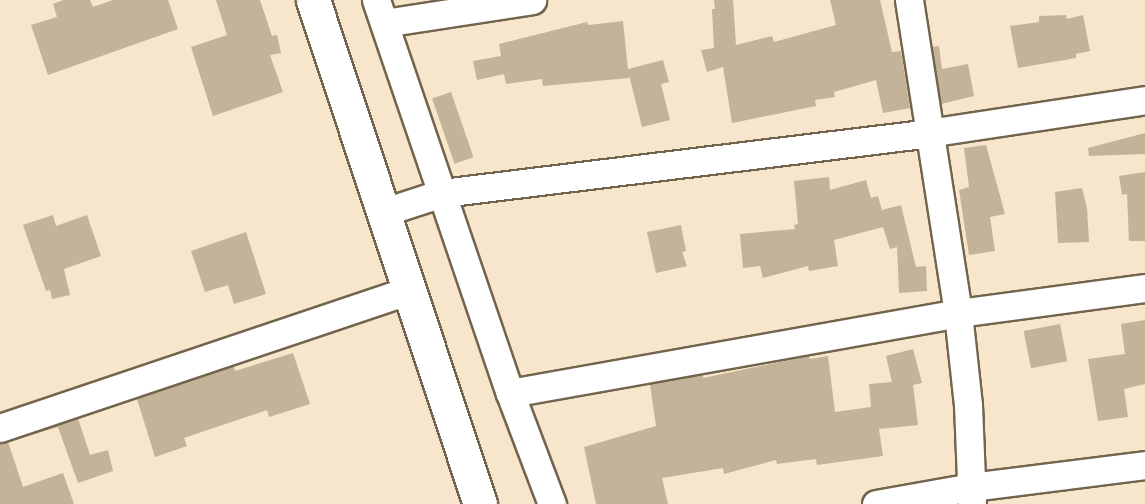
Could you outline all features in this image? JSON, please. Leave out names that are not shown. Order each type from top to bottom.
[{"type":"street","points":[[313,0],[480,504]]},
{"type":"street","points":[[532,0],[380,11],[510,393],[552,504]]},
{"type":"street","points":[[909,0],[958,313],[968,405],[972,496]]},
{"type":"street","points":[[384,212],[442,193],[928,133],[1145,100]]},
{"type":"street","points":[[510,393],[958,313],[1145,288]]},
{"type":"street","points":[[0,428],[410,290]]},
{"type":"street","points":[[876,504],[972,496],[1145,465]]},
{"type":"building","points":[[63,0],[90,0],[93,7],[113,0],[168,0],[178,29],[48,75],[31,25],[57,17],[53,4]]},
{"type":"building","points":[[216,0],[260,0],[272,36],[277,35],[281,53],[270,55],[283,92],[213,116],[191,47],[227,35]]},
{"type":"building","points":[[714,0],[733,0],[736,45],[772,36],[774,42],[836,25],[830,0],[880,0],[892,52],[901,51],[910,108],[883,113],[876,80],[834,92],[835,97],[815,100],[816,106],[732,123],[723,67],[707,72],[701,50],[714,48],[712,9],[715,9]]},
{"type":"building","points":[[1066,15],[1067,19],[1083,15],[1090,51],[1076,54],[1076,58],[1018,68],[1010,26],[1039,22],[1039,16]]},
{"type":"building","points":[[623,21],[628,69],[663,60],[669,82],[661,84],[670,120],[642,127],[629,75],[629,78],[543,86],[542,79],[506,84],[504,74],[477,80],[473,61],[501,56],[499,44],[587,22],[588,25]]},
{"type":"building","points":[[939,46],[942,69],[968,64],[974,96],[941,104],[932,47]]},
{"type":"building","points":[[451,92],[473,157],[455,164],[432,99]]},
{"type":"building","points":[[1145,133],[1145,154],[1089,156],[1088,148]]},
{"type":"building","points":[[986,145],[1005,214],[990,217],[995,251],[969,255],[959,190],[969,187],[964,148]]},
{"type":"building","points":[[1145,172],[1145,241],[1129,241],[1127,194],[1122,195],[1119,176]]},
{"type":"building","points":[[829,177],[830,190],[866,180],[871,198],[878,196],[882,210],[901,205],[916,267],[926,266],[927,291],[899,293],[897,247],[890,249],[883,227],[834,240],[838,266],[809,271],[808,266],[763,278],[760,266],[743,268],[740,234],[795,229],[794,225],[798,224],[794,181]]},
{"type":"building","points":[[1082,188],[1087,208],[1089,242],[1058,243],[1055,192]]},
{"type":"building","points":[[53,215],[56,226],[87,215],[101,256],[64,269],[70,295],[52,299],[50,290],[46,291],[23,225]]},
{"type":"building","points":[[681,225],[686,251],[682,252],[687,266],[656,273],[647,232]]},
{"type":"building","points":[[246,232],[266,294],[234,304],[228,285],[205,292],[191,251]]},
{"type":"building","points":[[1145,320],[1145,384],[1124,389],[1128,417],[1098,421],[1088,359],[1125,354],[1121,324]]},
{"type":"building","points":[[1060,324],[1067,361],[1031,368],[1024,331]]},
{"type":"building","points":[[913,349],[922,383],[913,385],[918,425],[879,429],[883,456],[817,465],[816,459],[777,464],[776,460],[724,474],[723,468],[662,478],[668,504],[596,504],[584,447],[656,426],[650,384],[703,375],[703,378],[809,356],[810,359],[828,356],[835,412],[871,407],[869,384],[892,382],[886,356]]},
{"type":"building","points":[[293,353],[310,404],[269,417],[267,410],[184,438],[187,446],[155,457],[137,399],[234,366],[235,371]]},
{"type":"building","points":[[78,418],[90,455],[108,450],[113,471],[78,483],[58,427],[8,442],[23,487],[63,473],[74,504],[0,504],[0,443]]}]
